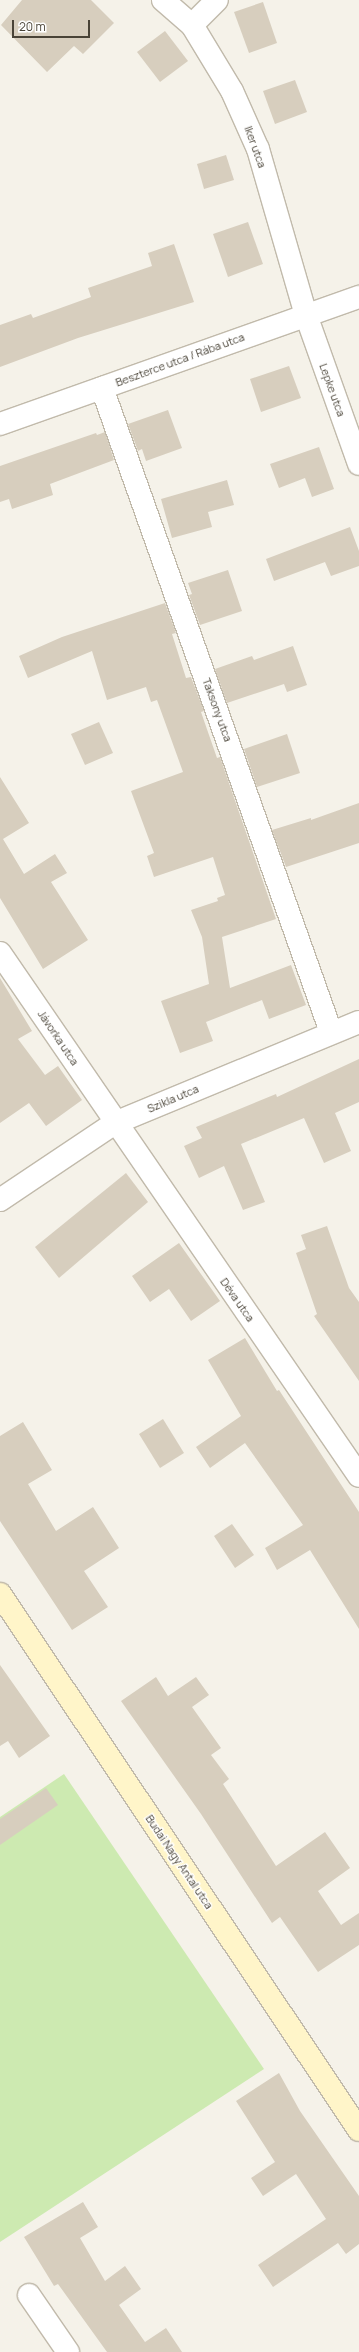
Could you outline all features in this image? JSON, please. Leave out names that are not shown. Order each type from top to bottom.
[{"type":"main road","name":"Budai Nagy Antal utca","points":[[0,1594],[359,2130]]},
{"type":"street","name":"Iker utca","points":[[163,0],[192,25],[232,91],[258,149],[306,315]]},
{"type":"street","points":[[192,25],[217,0]]},
{"type":"street","name":"Beszterce utca / Rába utca","points":[[0,424],[359,296]]},
{"type":"street","name":"Lepke utca","points":[[306,315],[359,464]]},
{"type":"street","name":"Taksony utca","points":[[102,388],[331,1032]]},
{"type":"street","name":"Jávorka utca","points":[[0,953],[115,1123]]},
{"type":"street","name":"Szikla utca","points":[[0,1200],[115,1123],[331,1032],[359,1022]]},
{"type":"street","name":"Déva utca","points":[[115,1123],[359,1475]]},
{"type":"street","points":[[29,2294],[68,2352]]},
{"type":"green space","points":[[64,1774],[264,2069],[0,2242],[0,1817]]},
{"type":"building","points":[[22,0],[91,0],[114,23],[83,54],[74,46],[47,72],[1,25]]},
{"type":"building","points":[[263,2],[277,43],[249,53],[234,12]]},
{"type":"building","points":[[165,31],[188,61],[160,82],[137,52]]},
{"type":"building","points":[[295,80],[307,112],[275,124],[263,91]]},
{"type":"building","points":[[226,155],[234,180],[204,189],[197,164]]},
{"type":"building","points":[[248,222],[263,264],[228,277],[213,234]]},
{"type":"building","points":[[174,244],[194,302],[78,338],[0,367],[0,325],[31,314],[33,318],[91,297],[88,288],[152,266],[148,253]]},
{"type":"building","points":[[289,366],[301,398],[261,412],[250,379]]},
{"type":"building","points":[[168,410],[182,448],[146,461],[142,449],[138,451],[128,424]]},
{"type":"building","points":[[105,432],[114,460],[50,484],[53,495],[12,509],[9,499],[0,502],[0,466],[96,433],[97,435]]},
{"type":"building","points":[[319,447],[334,489],[312,497],[305,478],[279,488],[270,464]]},
{"type":"building","points":[[227,480],[234,505],[208,512],[212,527],[172,538],[161,499]]},
{"type":"building","points":[[350,527],[359,551],[359,566],[331,576],[325,562],[274,581],[266,559]]},
{"type":"building","points":[[228,570],[242,611],[200,625],[189,595],[192,594],[188,583]]},
{"type":"building","points":[[165,603],[176,633],[172,634],[186,678],[191,677],[204,711],[201,712],[217,758],[220,757],[276,919],[222,937],[230,988],[291,965],[306,1005],[269,1019],[262,1000],[206,1022],[213,1041],[180,1053],[161,1001],[209,984],[202,937],[191,910],[218,901],[217,898],[225,895],[213,857],[154,877],[147,856],[154,853],[131,791],[183,772],[157,700],[151,702],[146,687],[107,700],[92,651],[28,678],[19,656],[62,637]]},
{"type":"building","points":[[293,646],[307,685],[287,692],[284,684],[227,703],[215,669],[252,656],[254,660]]},
{"type":"building","points":[[99,722],[113,753],[85,765],[71,734]]},
{"type":"building","points":[[287,734],[300,773],[257,787],[244,749]]},
{"type":"building","points":[[0,777],[29,823],[3,839],[24,874],[55,854],[67,873],[51,882],[88,940],[43,969],[0,898]]},
{"type":"building","points":[[359,803],[359,843],[286,867],[272,830],[311,818],[311,820]]},
{"type":"building","points":[[0,978],[32,1031],[18,1039],[45,1075],[58,1066],[82,1100],[46,1126],[29,1103],[0,1123]]},
{"type":"building","points":[[359,1059],[359,1102],[335,1113],[351,1151],[324,1163],[304,1118],[241,1144],[265,1202],[243,1210],[224,1166],[199,1178],[184,1146],[202,1138],[196,1127],[276,1094],[277,1097]]},
{"type":"building","points":[[126,1173],[148,1202],[59,1278],[35,1247]]},
{"type":"building","points":[[327,1226],[349,1288],[359,1302],[359,1381],[314,1316],[317,1314],[296,1253],[306,1249],[301,1235]]},
{"type":"building","points":[[179,1243],[220,1301],[191,1321],[169,1289],[150,1302],[132,1276]]},
{"type":"building","points":[[245,1338],[277,1391],[279,1390],[359,1512],[359,1629],[310,1550],[277,1570],[265,1548],[303,1525],[245,1443],[210,1468],[196,1447],[241,1416],[208,1360]]},
{"type":"building","points":[[163,1419],[184,1453],[160,1468],[139,1434]]},
{"type":"building","points":[[23,1422],[52,1470],[28,1484],[56,1531],[93,1507],[119,1548],[84,1571],[108,1607],[72,1630],[0,1521],[0,1436]]},
{"type":"building","points":[[232,1524],[254,1555],[235,1568],[214,1536]]},
{"type":"building","points":[[0,1665],[50,1736],[19,1758],[8,1741],[0,1746]]},
{"type":"building","points":[[156,1677],[168,1696],[196,1677],[209,1695],[192,1707],[221,1748],[211,1755],[229,1779],[223,1784],[276,1866],[325,1832],[350,1868],[318,1891],[341,1925],[359,1913],[359,1945],[318,1972],[280,1917],[272,1923],[201,1814],[121,1701]]},
{"type":"building","points":[[46,1788],[58,1805],[0,1845],[0,1819]]},
{"type":"building","points":[[279,2073],[300,2111],[359,2196],[359,2244],[346,2254],[338,2243],[273,2287],[258,2265],[326,2219],[296,2174],[263,2196],[251,2178],[275,2162],[236,2101]]},
{"type":"building","points":[[83,2202],[98,2227],[80,2238],[105,2281],[125,2266],[141,2289],[119,2305],[145,2342],[166,2328],[182,2352],[107,2352],[58,2284],[54,2286],[24,2237]]}]
